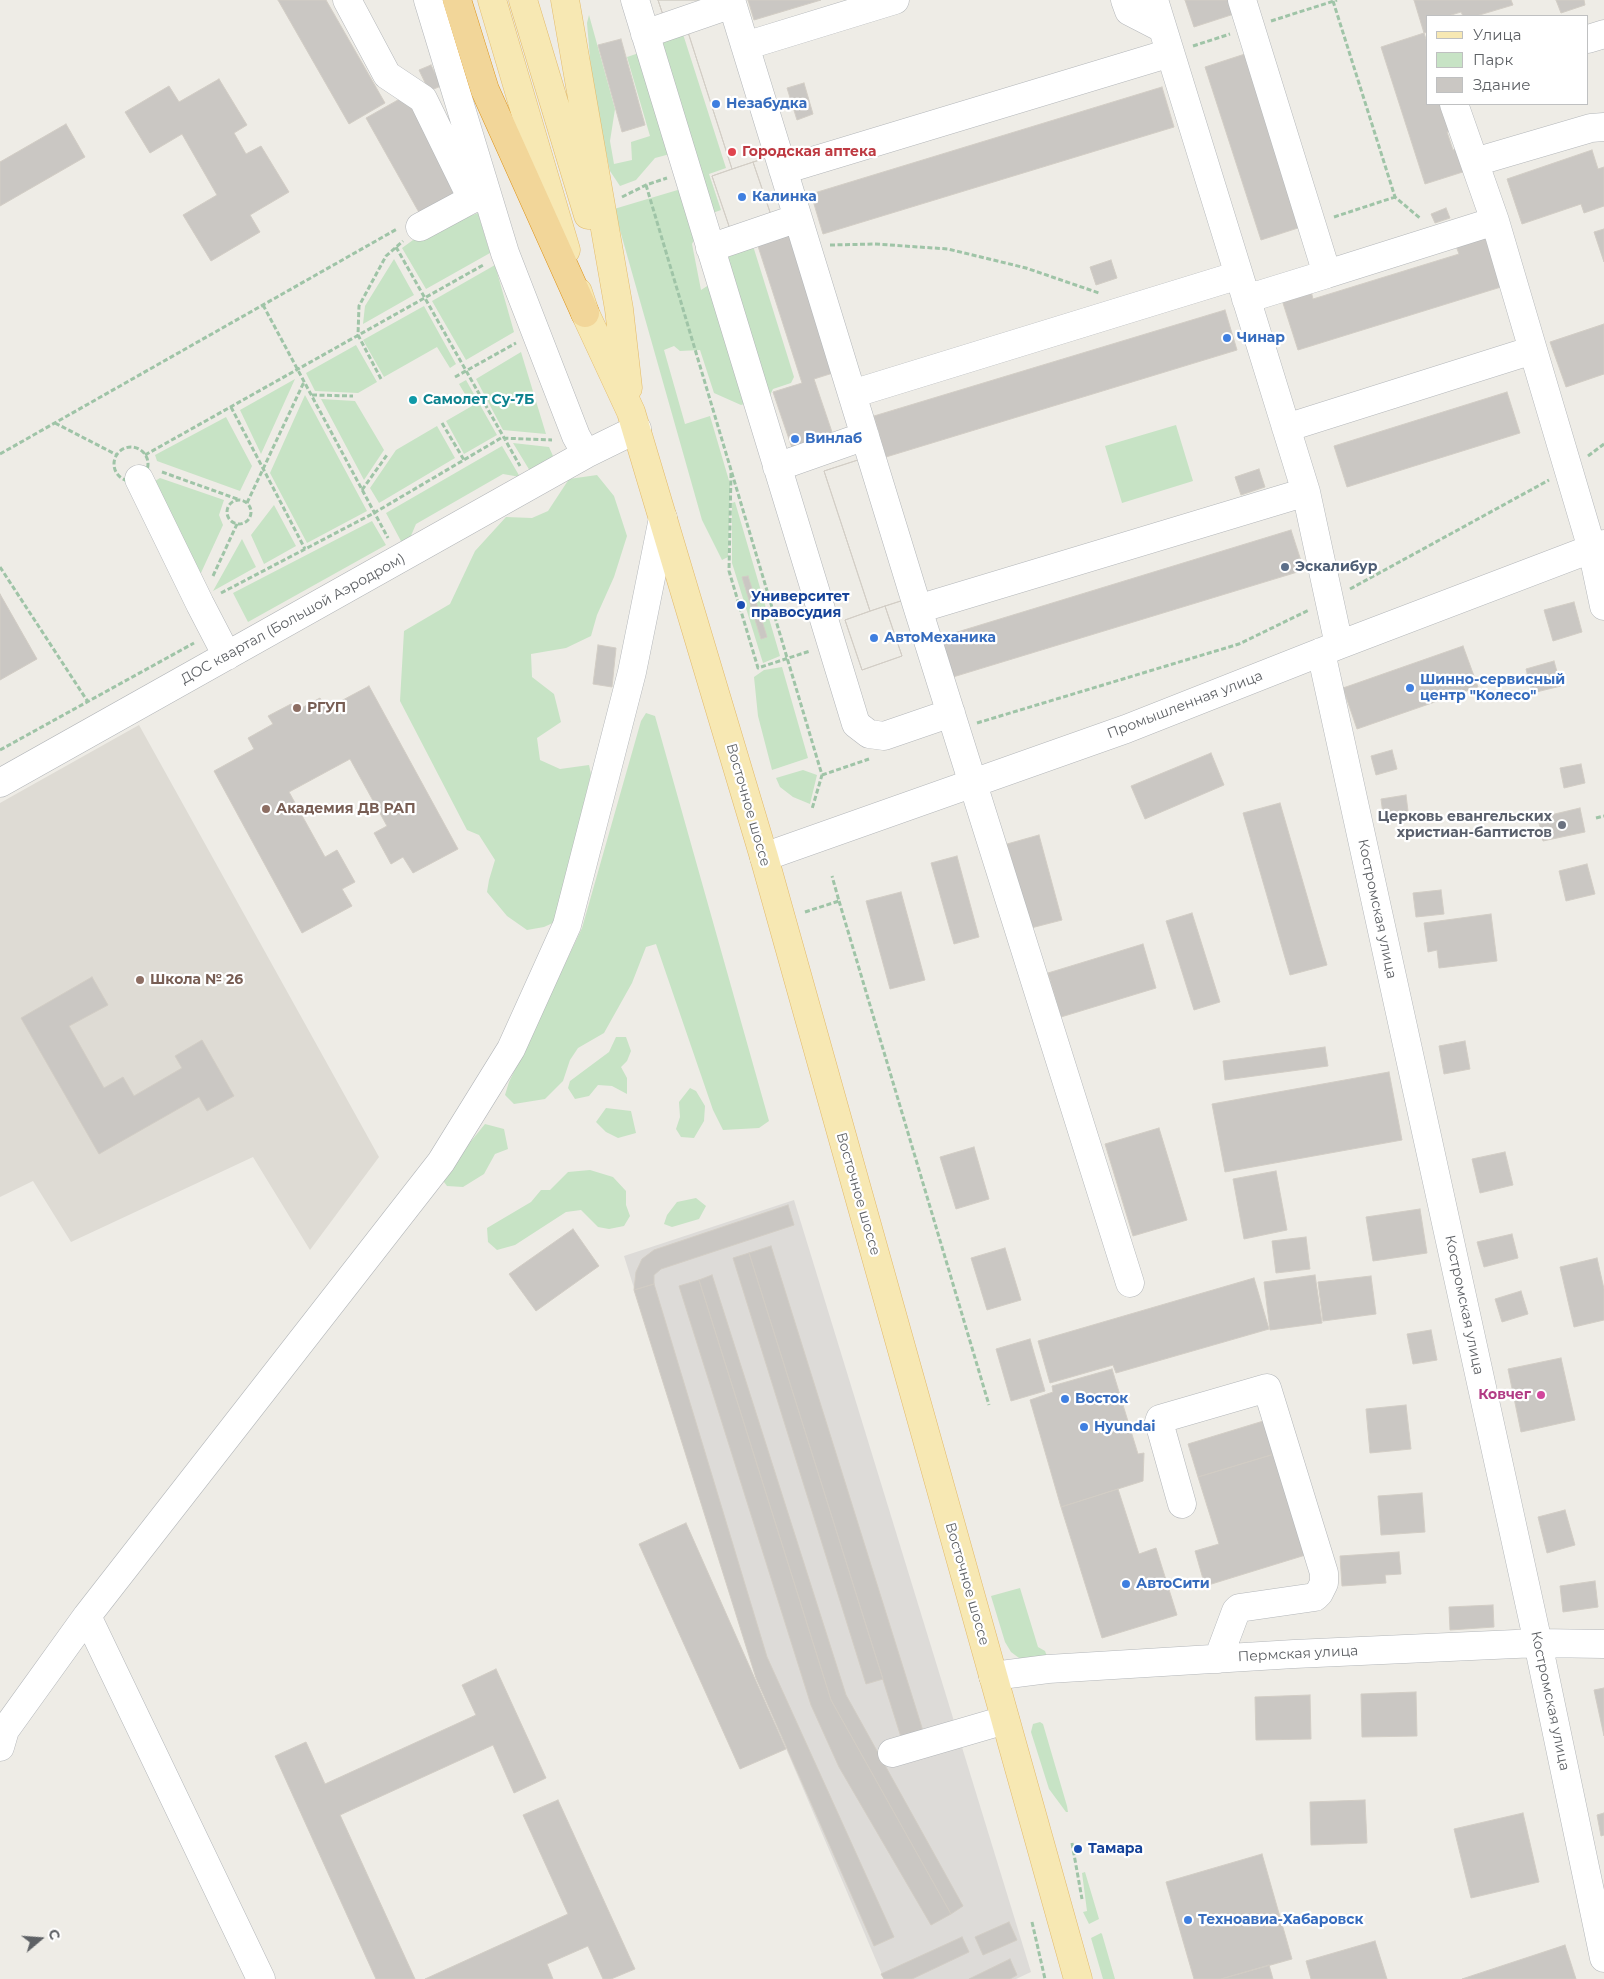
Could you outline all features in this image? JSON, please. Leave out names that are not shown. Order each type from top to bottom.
[{"type":"highway","points":[[457,0],[485,90],[585,313]]},
{"type":"main road","points":[[492,0],[585,313],[634,420]]},
{"type":"main road","points":[[523,0],[584,206],[619,309]]},
{"type":"main road","points":[[565,0],[619,309],[634,420]]},
{"type":"main road","name":"Восточное шоссе","points":[[634,420],[764,857],[1078,1979]]},
{"type":"street","points":[[347,0],[388,75],[423,99],[480,197],[505,253],[576,436],[586,454]]},
{"type":"street","points":[[428,0],[480,197]]},
{"type":"street","points":[[635,0],[856,724],[869,734],[884,736],[953,721]]},
{"type":"street","points":[[745,46],[895,0]]},
{"type":"street","points":[[1125,0],[1129,11],[1162,28]]},
{"type":"street","name":"Костромская улица","points":[[1154,0],[1306,492],[1330,600],[1330,649],[1604,1958]]},
{"type":"street","points":[[1242,0],[1327,274]]},
{"type":"street","points":[[645,34],[731,2],[918,609],[1130,1283]]},
{"type":"street","points":[[1589,39],[1604,34]]},
{"type":"street","points":[[783,170],[1170,53]]},
{"type":"street","points":[[1454,105],[1495,221],[1568,470],[1598,546],[1604,606]]},
{"type":"street","points":[[1475,162],[1591,128],[1604,127]]},
{"type":"street","points":[[420,227],[480,197]]},
{"type":"street","points":[[710,248],[798,218]]},
{"type":"street","points":[[852,394],[1139,306],[1327,274],[1495,221]]},
{"type":"street","points":[[1286,428],[1533,350]]},
{"type":"street","name":"ДОС квартал (Большой Аэродром)","points":[[0,783],[532,486],[586,454],[634,420]]},
{"type":"street","points":[[777,467],[865,436]]},
{"type":"street","points":[[144,466],[200,604],[227,656]]},
{"type":"street","points":[[918,609],[1306,492]]},
{"type":"street","points":[[0,1748],[6,1730],[88,1616],[441,1162],[511,1049],[567,925],[632,672],[663,518]]},
{"type":"street","name":"Промышленная улица","points":[[764,857],[1126,729],[1598,546]]},
{"type":"street","points":[[1182,1504],[1159,1422],[1160,1419],[1267,1388],[1324,1573],[1324,1583],[1315,1597],[1239,1608],[1236,1611],[1218,1659]]},
{"type":"street","points":[[88,1616],[261,1979]]},
{"type":"street","name":"Пермская улица","points":[[993,1676],[1048,1670],[1218,1659],[1538,1643],[1604,1644]]},
{"type":"street","points":[[892,1754],[1005,1720]]},
{"type":"path","points":[[1333,2],[1395,197],[1443,238]]},
{"type":"path","points":[[601,207],[646,185],[687,172]]},
{"type":"path","points":[[646,185],[822,775],[812,809]]},
{"type":"path","points":[[1312,224],[1395,197]]},
{"type":"path","points":[[0,454],[412,221],[420,227],[386,256],[359,306],[358,336],[382,379]]},
{"type":"path","points":[[806,246],[875,244],[948,249],[1026,268],[1139,306]]},
{"type":"path","points":[[396,247],[532,486]]},
{"type":"path","points":[[144,466],[230,406],[505,253]]},
{"type":"path","points":[[263,305],[374,513],[401,559]]},
{"type":"path","points":[[455,377],[521,340]]},
{"type":"path","points":[[247,503],[304,381]]},
{"type":"path","points":[[311,395],[353,396]]},
{"type":"path","points":[[230,406],[305,549]]},
{"type":"path","points":[[56,423],[116,455]]},
{"type":"path","points":[[442,423],[464,460]]},
{"type":"path","points":[[200,604],[374,513],[504,438],[553,440]]},
{"type":"path","points":[[953,721],[1239,644],[1330,600],[1568,470],[1604,444]]},
{"type":"path","points":[[362,490],[387,455]]},
{"type":"path","points":[[144,466],[240,500],[247,503],[251,510],[251,517],[245,523],[237,524],[230,520],[228,509],[233,502],[240,500]]},
{"type":"path","points":[[731,470],[728,571],[758,668],[831,645]]},
{"type":"path","points":[[200,604],[237,524]]},
{"type":"path","points":[[0,566],[103,725]]},
{"type":"path","points":[[0,750],[214,632]]},
{"type":"path","points":[[822,775],[876,756]]},
{"type":"path","points":[[1596,818],[1604,816]]},
{"type":"path","points":[[832,876],[989,1405]]},
{"type":"path","points":[[805,912],[839,901]]},
{"type":"path","points":[[1072,1843],[1083,1906]]},
{"type":"path","points":[[1032,1922],[1045,1979]]},
{"type":"shaded area","name":"Школа № 26","points":[[139,725],[379,1157],[310,1250],[253,1157],[71,1242],[33,1181],[0,1197],[0,803]]},
{"type":"shaded area","points":[[794,1200],[1031,1972],[1016,1979],[884,1979],[756,1678],[624,1256]]},
{"type":"green space","points":[[589,15],[615,109],[610,141],[614,164],[632,160],[631,142],[650,136],[627,57],[639,53],[670,154],[655,158],[636,180],[620,186],[610,171],[593,94],[587,23]]},
{"type":"green space","points":[[682,31],[726,168],[709,174],[721,210],[707,215],[692,244],[701,290],[715,281],[732,250],[747,245],[754,249],[794,377],[791,383],[773,389],[770,395],[741,405],[714,393],[700,350],[680,351],[674,346],[664,350],[685,424],[710,416],[730,484],[728,557],[722,560],[702,520],[614,209],[681,189],[651,36]]},
{"type":"green space","points":[[478,213],[490,253],[426,289],[402,248],[420,235]]},
{"type":"green space","points":[[394,259],[414,295],[363,324],[365,306]]},
{"type":"green space","points":[[495,265],[514,332],[466,360],[432,301]]},
{"type":"green space","points":[[424,306],[456,364],[450,368],[437,347],[384,377],[363,340]]},
{"type":"green space","points":[[356,345],[377,382],[358,393],[315,391],[306,373]]},
{"type":"green space","points":[[521,352],[546,434],[503,430],[476,379]]},
{"type":"green space","points":[[295,379],[261,454],[240,410]]},
{"type":"green space","points":[[466,380],[497,435],[464,454],[446,421],[472,406],[459,384]]},
{"type":"green space","points":[[305,395],[367,511],[307,543],[270,473]]},
{"type":"green space","points":[[321,399],[355,401],[384,450],[364,480]]},
{"type":"green space","points":[[226,417],[252,466],[240,491],[157,461],[155,455]]},
{"type":"green space","points":[[1176,425],[1193,481],[1122,503],[1105,446]]},
{"type":"green space","points":[[437,426],[455,458],[379,503],[370,488],[396,450]]},
{"type":"green space","points":[[513,443],[549,447],[553,456],[543,465],[530,471]]},
{"type":"green space","points":[[502,446],[520,477],[503,474],[416,524],[410,538],[402,543],[386,513]]},
{"type":"green space","points":[[597,475],[614,496],[627,536],[614,577],[597,615],[591,636],[566,648],[531,654],[532,677],[554,694],[561,722],[537,738],[540,760],[560,769],[589,765],[591,774],[555,922],[544,927],[527,930],[507,916],[487,892],[495,860],[479,835],[467,830],[400,701],[404,631],[450,604],[475,551],[506,517],[532,518],[548,511],[569,479]]},
{"type":"green space","points":[[160,478],[224,500],[219,515],[223,525],[200,575],[155,481]]},
{"type":"green space","points":[[735,502],[780,656],[763,663],[732,563],[732,503]]},
{"type":"green space","points":[[274,505],[296,546],[264,564],[251,535]]},
{"type":"green space","points":[[372,521],[386,545],[248,622],[233,593]]},
{"type":"green space","points":[[242,539],[256,567],[213,591]]},
{"type":"green space","points":[[782,667],[808,758],[772,770],[758,716],[754,677],[764,670]]},
{"type":"green space","points":[[646,713],[655,716],[769,1121],[759,1128],[723,1130],[713,1110],[656,944],[646,947],[632,983],[604,1033],[578,1048],[570,1060],[563,1081],[545,1099],[514,1104],[505,1095],[509,1082],[582,928],[641,721]]},
{"type":"green space","points":[[803,770],[817,775],[810,804],[793,797],[780,787],[776,778]]},
{"type":"green space","points":[[616,1037],[626,1037],[631,1051],[627,1061],[621,1067],[627,1078],[627,1094],[612,1086],[598,1085],[589,1096],[575,1099],[568,1088],[570,1081],[609,1052]]},
{"type":"green space","points":[[690,1088],[696,1091],[705,1106],[704,1121],[694,1138],[681,1137],[676,1129],[680,1117],[679,1102]]},
{"type":"green space","points":[[606,1108],[631,1111],[636,1133],[618,1138],[606,1132],[596,1122]]},
{"type":"green space","points":[[485,1124],[504,1129],[508,1149],[495,1154],[484,1174],[463,1187],[447,1186],[441,1178]]},
{"type":"green space","points":[[590,1170],[613,1177],[626,1191],[626,1205],[630,1216],[624,1226],[609,1229],[598,1227],[581,1210],[566,1212],[515,1245],[497,1250],[488,1242],[487,1228],[531,1202],[541,1190],[550,1190],[568,1172]]},
{"type":"green space","points":[[696,1198],[706,1206],[699,1219],[672,1227],[664,1224],[667,1215],[677,1202]]},
{"type":"green space","points":[[1020,1588],[1038,1647],[1045,1651],[1048,1659],[1045,1661],[1019,1658],[1011,1652],[1005,1642],[991,1596]]},
{"type":"green space","points":[[1040,1722],[1043,1724],[1068,1812],[1066,1812],[1049,1789],[1031,1732],[1033,1724]]},
{"type":"green space","points":[[1085,1872],[1099,1919],[1089,1924],[1083,1912],[1087,1911],[1082,1873]]},
{"type":"green space","points":[[1101,1933],[1115,1979],[1103,1979],[1091,1938]]},
{"type":"building","points":[[278,0],[326,0],[385,103],[349,124]]},
{"type":"building","points":[[658,0],[703,0],[663,15]]},
{"type":"building","points":[[658,0],[703,0],[663,15]]},
{"type":"building","points":[[748,0],[821,0],[754,20]]},
{"type":"building","points":[[1185,0],[1230,0],[1234,14],[1194,27]]},
{"type":"building","points":[[1414,0],[1511,0],[1513,5],[1479,15],[1462,15],[1461,12],[1451,15],[1426,15],[1426,32],[1424,33]]},
{"type":"building","points":[[1556,0],[1584,0],[1585,5],[1561,13]]},
{"type":"building","points":[[730,15],[775,155],[753,162],[772,218],[731,232],[712,176],[732,169],[687,29]]},
{"type":"building","points":[[730,15],[775,155],[732,169],[687,29]]},
{"type":"building","points":[[1424,33],[1426,39],[1426,105],[1447,105],[1455,130],[1447,132],[1453,150],[1461,147],[1469,170],[1425,184],[1381,47]]},
{"type":"building","points":[[621,39],[645,125],[622,132],[598,45]]},
{"type":"building","points":[[1245,54],[1301,227],[1261,240],[1205,67]]},
{"type":"building","points":[[431,65],[441,86],[429,91],[419,70]]},
{"type":"building","points":[[219,79],[247,125],[234,133],[246,154],[261,146],[289,192],[250,215],[260,232],[211,261],[183,215],[217,195],[182,134],[150,153],[125,112],[169,86],[179,102]]},
{"type":"building","points":[[804,83],[813,114],[797,120],[787,88]]},
{"type":"building","points":[[1162,87],[1174,127],[823,234],[811,194]]},
{"type":"building","points":[[405,96],[460,194],[421,216],[366,118]]},
{"type":"building","points":[[66,124],[85,157],[0,206],[0,162]]},
{"type":"building","points":[[1592,150],[1598,169],[1604,167],[1604,206],[1584,213],[1581,204],[1522,224],[1507,179]]},
{"type":"building","name":"Калинка","points":[[753,162],[772,218],[731,232],[712,176]]},
{"type":"building","points":[[1446,208],[1450,218],[1435,223],[1431,214]]},
{"type":"building","points":[[1604,229],[1604,262],[1594,232]]},
{"type":"building","points":[[791,232],[836,372],[814,379],[833,435],[792,448],[773,392],[802,383],[757,243]]},
{"type":"building","points":[[1485,237],[1501,287],[1298,350],[1282,300],[1311,291],[1313,299],[1459,254],[1456,246]]},
{"type":"building","points":[[1111,260],[1117,278],[1096,285],[1090,267]]},
{"type":"building","points":[[1225,310],[1237,350],[886,457],[874,416]]},
{"type":"building","points":[[1604,324],[1604,374],[1566,387],[1550,342]]},
{"type":"building","points":[[1507,392],[1520,433],[1347,487],[1334,446]]},
{"type":"building","points":[[861,459],[907,599],[885,606],[902,656],[862,670],[845,620],[870,611],[824,471]]},
{"type":"building","points":[[861,459],[907,599],[870,611],[824,471]]},
{"type":"building","points":[[1259,469],[1265,487],[1241,495],[1235,477]]},
{"type":"building","points":[[1291,530],[1304,570],[953,677],[941,637]]},
{"type":"building","points":[[748,576],[767,637],[761,639],[742,577]]},
{"type":"building","points":[[0,594],[37,659],[0,680]]},
{"type":"building","points":[[1574,602],[1582,632],[1553,641],[1544,610]]},
{"type":"building","name":"АвтоМеханика","points":[[885,606],[902,656],[862,670],[845,620]]},
{"type":"building","points":[[598,645],[616,648],[612,687],[593,684]]},
{"type":"building","name":"Шинно-сервисный центр \"Колесо\"","points":[[1463,646],[1478,687],[1357,729],[1343,688]]},
{"type":"building","points":[[1554,661],[1561,686],[1532,693],[1526,669]]},
{"type":"building","name":"Академия ДВ РАП","points":[[369,686],[458,849],[413,873],[403,857],[391,864],[374,833],[387,826],[350,759],[289,792],[325,857],[337,850],[355,882],[342,889],[352,906],[302,933],[214,771],[254,749],[248,738],[273,724],[268,716],[291,704],[296,711],[320,698],[326,709]]},
{"type":"building","points":[[1392,750],[1397,769],[1376,775],[1371,756]]},
{"type":"building","points":[[1211,753],[1224,785],[1145,819],[1131,786]]},
{"type":"building","points":[[1581,764],[1585,783],[1564,788],[1560,768]]},
{"type":"building","points":[[1406,795],[1409,819],[1384,822],[1381,799]]},
{"type":"building","points":[[1280,803],[1327,965],[1290,975],[1243,813]]},
{"type":"building","name":"Церковь евангельских христиан-баптистов","points":[[1580,808],[1585,832],[1543,841],[1538,818]]},
{"type":"building","points":[[1039,835],[1062,920],[1031,928],[1007,844]]},
{"type":"building","points":[[957,856],[979,937],[954,944],[931,863]]},
{"type":"building","points":[[1587,864],[1595,894],[1566,901],[1559,871]]},
{"type":"building","points":[[1441,890],[1444,914],[1416,917],[1413,893]]},
{"type":"building","points":[[901,892],[925,980],[890,989],[866,901]]},
{"type":"building","points":[[1192,913],[1220,1002],[1194,1010],[1166,921]]},
{"type":"building","points":[[1491,914],[1497,961],[1439,968],[1437,950],[1428,952],[1424,923]]},
{"type":"building","points":[[1143,944],[1156,988],[1061,1017],[1048,973]]},
{"type":"building","points":[[92,977],[108,1005],[69,1026],[104,1088],[123,1077],[134,1096],[182,1068],[175,1056],[202,1040],[234,1096],[207,1111],[199,1097],[99,1154],[21,1018]]},
{"type":"building","points":[[1465,1041],[1470,1069],[1444,1074],[1439,1046]]},
{"type":"building","points":[[1325,1047],[1328,1066],[1225,1080],[1223,1061]]},
{"type":"building","points":[[1389,1072],[1402,1140],[1225,1172],[1212,1104]]},
{"type":"building","points":[[1159,1128],[1187,1220],[1133,1236],[1105,1144]]},
{"type":"building","points":[[974,1147],[989,1199],[956,1209],[940,1157]]},
{"type":"building","points":[[1505,1152],[1513,1185],[1480,1193],[1472,1159]]},
{"type":"building","points":[[1276,1171],[1287,1230],[1244,1239],[1233,1179]]},
{"type":"building","points":[[788,1205],[794,1225],[661,1269],[654,1275],[654,1284],[634,1290],[636,1272],[642,1259],[654,1250]]},
{"type":"building","points":[[1420,1209],[1427,1253],[1373,1261],[1366,1217]]},
{"type":"building","points":[[573,1229],[599,1266],[536,1311],[509,1274]]},
{"type":"building","points":[[1512,1234],[1518,1258],[1484,1267],[1477,1242]]},
{"type":"building","points":[[1306,1237],[1310,1269],[1276,1273],[1272,1241]]},
{"type":"building","points":[[771,1246],[923,1731],[901,1737],[749,1253]]},
{"type":"building","points":[[1005,1248],[1021,1300],[987,1310],[971,1258]]},
{"type":"building","points":[[749,1253],[883,1679],[866,1684],[733,1258]]},
{"type":"building","points":[[1597,1258],[1604,1289],[1604,1320],[1574,1327],[1560,1267]]},
{"type":"building","points":[[712,1275],[846,1695],[963,1906],[951,1914],[831,1700],[699,1280]]},
{"type":"building","points":[[1315,1275],[1322,1323],[1270,1330],[1264,1282]]},
{"type":"building","points":[[1371,1276],[1376,1314],[1323,1321],[1318,1282]]},
{"type":"building","points":[[1254,1278],[1269,1329],[1116,1373],[1113,1365],[1050,1383],[1038,1341]]},
{"type":"building","points":[[699,1280],[831,1700],[951,1914],[931,1925],[839,1767],[811,1705],[679,1286]]},
{"type":"building","points":[[654,1284],[767,1657],[894,1937],[874,1946],[756,1678],[634,1290]]},
{"type":"building","points":[[1521,1291],[1528,1314],[1502,1322],[1495,1299]]},
{"type":"building","points":[[1431,1330],[1437,1360],[1413,1364],[1407,1334]]},
{"type":"building","points":[[1030,1339],[1045,1391],[1011,1401],[996,1349]]},
{"type":"building","name":"Ковчег","points":[[1561,1358],[1575,1420],[1521,1432],[1508,1369]]},
{"type":"building","name":"Hyundai","points":[[1112,1369],[1138,1454],[1144,1453],[1143,1481],[1061,1507],[1030,1400],[1053,1392],[1052,1386]]},
{"type":"building","points":[[1406,1405],[1411,1449],[1370,1453],[1366,1409]]},
{"type":"building","points":[[1270,1419],[1281,1452],[1198,1477],[1188,1444]]},
{"type":"building","points":[[1281,1452],[1312,1553],[1205,1586],[1195,1551],[1219,1544],[1198,1477]]},
{"type":"building","name":"АвтоСити","points":[[1118,1489],[1139,1554],[1156,1548],[1177,1615],[1102,1638],[1061,1507]]},
{"type":"building","points":[[1422,1493],[1425,1532],[1381,1535],[1378,1496]]},
{"type":"building","points":[[1565,1510],[1575,1545],[1547,1553],[1538,1517]]},
{"type":"building","points":[[686,1523],[786,1749],[740,1769],[639,1544]]},
{"type":"building","points":[[1399,1552],[1401,1574],[1385,1575],[1386,1583],[1342,1586],[1340,1556]]},
{"type":"building","points":[[1595,1581],[1598,1607],[1563,1612],[1560,1586]]},
{"type":"building","points":[[1493,1605],[1494,1627],[1450,1630],[1449,1607]]},
{"type":"building","points":[[496,1669],[546,1778],[514,1793],[493,1745],[340,1815],[415,1979],[376,1979],[275,1756],[306,1742],[325,1784],[476,1715],[462,1685]]},
{"type":"building","points":[[1604,1688],[1604,1736],[1594,1690]]},
{"type":"building","points":[[1416,1692],[1417,1736],[1362,1737],[1361,1694]]},
{"type":"building","points":[[1310,1695],[1311,1739],[1256,1740],[1255,1697]]},
{"type":"building","points":[[558,1800],[635,1969],[611,1979],[603,1979],[588,1946],[547,1964],[553,1979],[425,1979],[568,1914],[523,1815]]},
{"type":"building","points":[[1365,1800],[1367,1843],[1311,1845],[1310,1802]]},
{"type":"building","points":[[1523,1813],[1539,1882],[1471,1898],[1454,1829]]},
{"type":"building","points":[[1604,1813],[1604,1835],[1601,1836],[1597,1815]]},
{"type":"building","points":[[1262,1854],[1292,1959],[1221,1979],[1194,1979],[1166,1882]]},
{"type":"building","points":[[1009,1922],[1017,1940],[983,1955],[975,1937]]},
{"type":"building","points":[[962,1937],[969,1952],[912,1979],[884,1979],[881,1974]]},
{"type":"building","points":[[1375,1941],[1387,1979],[1311,1979],[1306,1961]]},
{"type":"building","points":[[1565,1945],[1576,1979],[1462,1979]]},
{"type":"building","points":[[1010,1959],[1017,1975],[1010,1979],[969,1979]]},
{"type":"building","points":[[1269,1965],[1273,1979],[1221,1979]]},
{"type":"place","name":"Незабудка","points":[[716,104]]},
{"type":"place","name":"Городская аптека","points":[[732,152]]},
{"type":"place","name":"Калинка","points":[[742,197]]},
{"type":"place","name":"Чинар","points":[[1227,338]]},
{"type":"place","name":"Самолет Су-7Б","points":[[413,400]]},
{"type":"place","name":"Винлаб","points":[[795,439]]},
{"type":"place","name":"Эскалибур","points":[[1285,567]]},
{"type":"place","name":"Университет правосудия","points":[[741,605]]},
{"type":"place","name":"АвтоМеханика","points":[[874,638]]},
{"type":"place","name":"Шинно-сервисный центр \"Колесо\"","points":[[1410,688]]},
{"type":"place","name":"РГУП","points":[[297,708]]},
{"type":"place","name":"Академия ДВ РАП","points":[[266,809]]},
{"type":"place","name":"Церковь евангельских христиан-баптистов","points":[[1562,825]]},
{"type":"place","name":"Школа № 26","points":[[140,980]]},
{"type":"place","name":"Ковчег","points":[[1541,1395]]},
{"type":"place","name":"Восток","points":[[1065,1399]]},
{"type":"place","name":"Hyundai","points":[[1084,1427]]},
{"type":"place","name":"АвтоСити","points":[[1126,1584]]},
{"type":"place","name":"Тамара","points":[[1078,1849]]},
{"type":"place","name":"Техноавиа-Хабаровск","points":[[1188,1920]]}]
